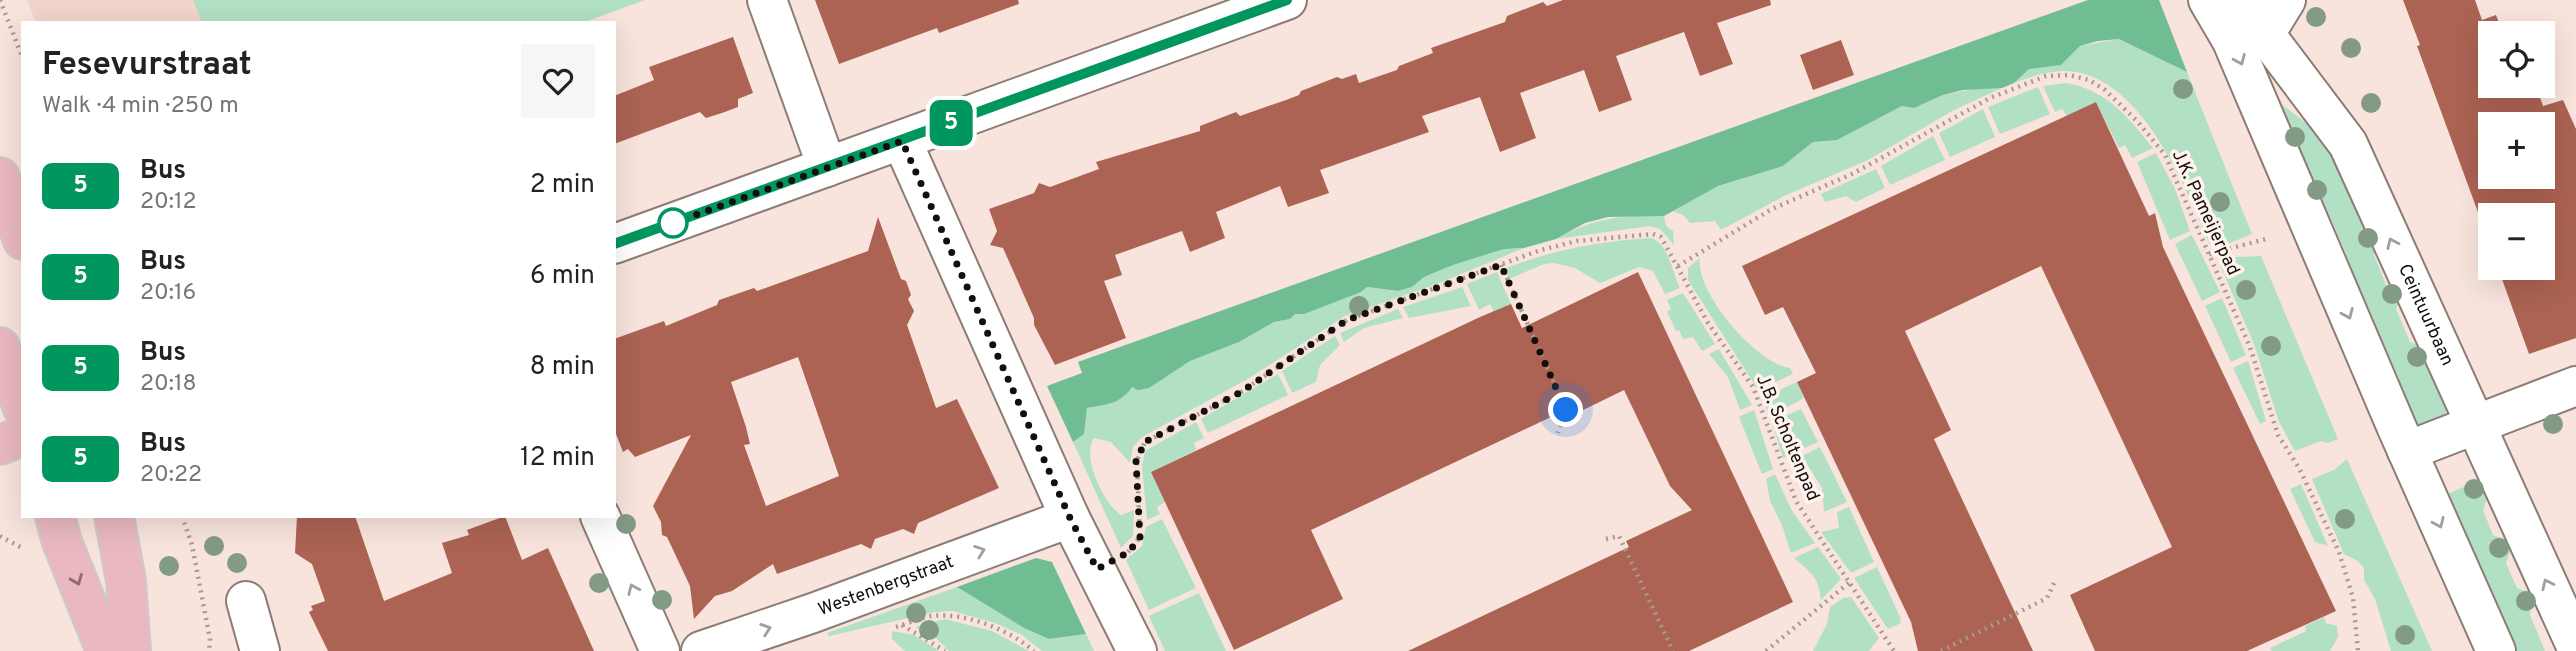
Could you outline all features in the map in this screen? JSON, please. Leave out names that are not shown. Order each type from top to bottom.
[{"type":"main road","points":[[0,177],[21,235]]},
{"type":"main road","points":[[0,346],[21,403]]},
{"type":"main road","points":[[0,445],[21,437]]},
{"type":"main road","points":[[56,518],[62,542],[106,651]]},
{"type":"main road","points":[[114,518],[126,581],[131,651]]},
{"type":"street","points":[[767,0],[827,167]]},
{"type":"street","points":[[616,243],[1287,0]]},
{"type":"street","points":[[2208,0],[2232,41],[2407,451],[2496,651]]},
{"type":"street","name":"Ceintuurbaan","points":[[2247,0],[2265,34],[2348,144],[2473,425],[2576,646]]},
{"type":"street","points":[[2265,34],[2286,0]]},
{"type":"street","points":[[902,141],[1070,518],[1137,651]]},
{"type":"street","points":[[2407,451],[2576,386]]},
{"type":"street","points":[[601,518],[660,651]]},
{"type":"street","name":"Westenbergstraat","points":[[701,651],[813,613],[1070,518]]},
{"type":"street","points":[[246,601],[260,651]]},
{"type":"path","points":[[0,0],[21,54]]},
{"type":"path","name":"J.K. Pameijerpad","points":[[1678,265],[1772,209],[1852,174],[1990,98],[2046,76],[2069,75],[2089,80],[2104,89],[2138,122],[2158,147],[2209,254],[2250,346],[2278,435],[2300,468],[2339,552],[2353,598],[2358,651]]},
{"type":"path","name":"J.B. Scholtenpad","points":[[1097,569],[1129,552],[1140,537],[1136,461],[1145,442],[1241,392],[1347,320],[1577,241],[1653,234],[1661,237],[1708,323],[1752,387],[1796,501],[1894,651]]},
{"type":"path","points":[[2209,254],[2266,239]]},
{"type":"path","points":[[1501,265],[1566,410],[1558,433]]},
{"type":"path","points":[[183,518],[192,545],[210,639],[209,651]]},
{"type":"path","points":[[1606,539],[1619,536],[1673,651]]},
{"type":"path","points":[[1941,651],[2047,598],[2055,581]]},
{"type":"path","points":[[1766,651],[1850,582]]},
{"type":"path","points":[[892,628],[932,615],[960,618],[1017,638],[1034,651]]},
{"type":"path","points":[[902,625],[921,634],[945,651]]},
{"type":"shaded area","points":[[27,0],[193,0],[201,21],[35,21]]},
{"type":"green space","points":[[193,0],[645,0],[587,21],[201,21]]},
{"type":"green space","points":[[2088,0],[2159,0],[2187,72],[2119,39],[2080,46],[2061,65],[2029,69],[2014,83],[2002,88],[1963,90],[1943,95],[1914,108],[1902,106],[1837,140],[1813,142],[1783,166],[1718,186],[1664,216],[1608,217],[1585,223],[1556,239],[1524,248],[1504,249],[1453,265],[1424,277],[1412,287],[1398,291],[1367,287],[1361,292],[1304,314],[1295,314],[1290,319],[1274,322],[1239,342],[1190,361],[1149,388],[1138,390],[1132,387],[1117,400],[1087,408],[1084,434],[1073,442],[1047,386],[1082,373],[1078,362]]},
{"type":"green space","points":[[2119,39],[2187,72],[2252,234],[2230,243],[2209,243],[2187,193],[2157,137],[2138,112],[2117,92],[2093,77],[2067,71],[2033,76],[2014,83],[2029,69],[2061,65],[2080,46]]},
{"type":"green space","points":[[2066,83],[2093,91],[2105,98],[2135,126],[2153,148],[2132,158],[2125,145],[2119,148],[2096,102],[2067,116],[2062,109],[2055,112],[2043,86]]},
{"type":"green space","points":[[2038,87],[2050,114],[2000,134],[1988,107]]},
{"type":"green space","points":[[1979,88],[2002,88],[1954,110],[1868,160],[1784,196],[1721,230],[1715,221],[1690,223],[1683,215],[1673,211],[1718,186],[1783,166],[1813,142],[1837,140],[1902,106],[1914,108],[1943,95]]},
{"type":"green space","points":[[2272,97],[2314,129],[2344,163],[2381,236],[2374,255],[2386,285],[2404,291],[2396,309],[2410,342],[2427,348],[2448,408],[2438,422],[2423,427],[2411,426],[2391,398],[2399,378],[2386,350],[2369,342],[2367,337],[2374,320],[2361,290],[2345,284],[2342,278],[2349,261],[2325,205],[2307,198]]},
{"type":"green space","points":[[1983,109],[1995,137],[1950,157],[1939,133]]},
{"type":"green space","points":[[1933,136],[1945,160],[1890,185],[1881,166]]},
{"type":"green space","points":[[2156,153],[2175,189],[2190,231],[2170,240],[2137,162]]},
{"type":"green space","points":[[1876,169],[1885,188],[1856,202],[1846,196],[1825,202],[1821,194]]},
{"type":"green space","points":[[1650,215],[1664,216],[1666,226],[1673,231],[1674,245],[1660,229],[1650,226],[1556,239],[1601,221]]},
{"type":"green space","points":[[2192,235],[2220,292],[2202,301],[2175,244]]},
{"type":"green space","points":[[1651,238],[1666,252],[1680,288],[1665,294],[1653,271],[1639,267],[1600,283],[1575,268],[1554,263],[1544,264],[1509,279],[1504,269],[1576,247]]},
{"type":"green space","points":[[1524,248],[1437,284],[1345,316],[1251,377],[1142,437],[1133,447],[1130,463],[1111,442],[1094,438],[1090,456],[1096,480],[1102,491],[1121,515],[1134,510],[1133,536],[1121,548],[1073,442],[1084,434],[1087,408],[1104,404],[1132,387],[1165,377],[1190,361],[1239,342],[1274,322],[1290,319],[1295,314],[1304,313],[1366,287],[1398,291],[1412,287],[1424,277],[1453,265],[1504,249]]},
{"type":"green space","points":[[2261,256],[2338,439],[2328,443],[2321,441],[2295,451],[2279,422],[2254,344],[2220,265],[2236,257]]},
{"type":"green space","points":[[1700,258],[1701,272],[1707,289],[1730,324],[1761,353],[1790,368],[1793,374],[1758,390],[1688,280],[1688,268]]},
{"type":"green space","points":[[1497,272],[1511,304],[1494,312],[1490,304],[1479,310],[1467,284]]},
{"type":"green space","points":[[1462,287],[1471,306],[1409,318],[1403,307]]},
{"type":"green space","points":[[1683,293],[1715,344],[1702,351],[1693,337],[1683,339],[1667,312],[1671,309],[1667,300]]},
{"type":"green space","points":[[2222,298],[2246,355],[2231,362],[2205,306]]},
{"type":"green space","points":[[1398,309],[1403,318],[1364,328],[1344,342],[1340,333]]},
{"type":"green space","points":[[1335,336],[1340,345],[1320,365],[1316,382],[1292,393],[1282,371]]},
{"type":"green space","points":[[1719,349],[1752,405],[1740,410],[1728,377],[1709,354]]},
{"type":"green space","points":[[2248,361],[2266,421],[2260,424],[2233,368]]},
{"type":"green space","points":[[1278,374],[1288,395],[1208,433],[1201,419]]},
{"type":"green space","points":[[1797,382],[1804,398],[1770,417],[1762,398]]},
{"type":"green space","points":[[1801,409],[1818,442],[1783,458],[1772,422]]},
{"type":"green space","points":[[1754,410],[1773,469],[1762,474],[1739,417]]},
{"type":"green space","points":[[1196,422],[1204,438],[1194,443],[1196,450],[1151,472],[1165,502],[1157,507],[1160,514],[1147,520],[1142,466],[1145,451]]},
{"type":"green space","points":[[1820,447],[1847,502],[1824,512],[1822,488],[1802,456]]},
{"type":"green space","points":[[2347,459],[2432,651],[2391,651],[2375,599],[2364,580],[2364,568],[2358,561],[2344,554],[2312,479],[2334,470]]},
{"type":"green space","points":[[1775,474],[1792,511],[1815,543],[1791,553],[1782,525],[1770,501],[1766,479]]},
{"type":"green space","points":[[2483,479],[2489,494],[2483,510],[2493,535],[2510,541],[2512,546],[2506,563],[2517,588],[2534,594],[2530,615],[2545,651],[2509,651],[2500,644],[2506,626],[2494,599],[2476,590],[2483,573],[2469,543],[2451,537],[2435,499]]},
{"type":"green space","points":[[2301,484],[2328,546],[2315,542],[2290,489]]},
{"type":"green space","points":[[1849,507],[1874,562],[1851,573],[1821,532],[1839,528],[1837,512]]},
{"type":"green space","points":[[1162,519],[1196,588],[1149,610],[1126,560],[1142,546],[1146,527]]},
{"type":"green space","points":[[1818,547],[1841,579],[1821,600],[1816,580],[1794,558]]},
{"type":"green space","points":[[1036,558],[1052,562],[1086,634],[1049,639],[1024,628],[957,587]]},
{"type":"green space","points":[[1877,567],[1900,617],[1901,623],[1888,629],[1854,578]]},
{"type":"green space","points":[[957,587],[1024,628],[1049,639],[1086,634],[1094,651],[1042,651],[1022,635],[995,623],[953,611],[935,612],[829,636],[827,633]]},
{"type":"green space","points":[[1199,593],[1226,651],[1165,651],[1149,616]]},
{"type":"green space","points":[[1851,597],[1879,638],[1869,651],[1813,651],[1827,624],[1830,607],[1843,598]]},
{"type":"green space","points":[[2324,617],[2326,623],[2337,626],[2338,637],[2330,651],[2272,651],[2270,648],[2306,631],[2305,626]]},
{"type":"green space","points":[[945,619],[992,631],[1029,651],[949,651],[935,637],[915,627]]},
{"type":"green space","points":[[892,631],[914,635],[939,651],[905,651],[892,639]]},
{"type":"building","points":[[815,0],[1018,0],[1019,4],[939,33],[937,28],[839,64]]},
{"type":"building","points":[[1563,0],[1770,0],[1771,5],[1717,23],[1733,64],[1700,76],[1684,32],[1616,56],[1632,100],[1599,112],[1584,70],[1520,93],[1536,138],[1500,152],[1480,97],[1422,116],[1429,132],[1320,170],[1329,193],[1288,207],[1280,186],[1216,212],[1225,238],[1190,252],[1182,231],[1115,255],[1122,275],[1104,281],[1126,338],[1055,365],[1034,325],[1034,318],[1003,248],[990,245],[997,231],[989,209],[1034,193],[1039,183],[1050,187],[1099,169],[1096,162],[1200,131],[1200,126],[1236,112],[1240,116],[1286,100],[1337,77],[1342,79],[1356,74],[1359,83],[1397,70],[1399,66],[1433,53],[1431,48],[1505,22],[1507,16],[1543,2],[1547,6]]},
{"type":"building","points":[[2403,0],[2475,0],[2482,20],[2496,15],[2498,21],[2478,21],[2478,98],[2540,98],[2543,106],[2563,100],[2576,129],[2576,338],[2529,354],[2502,280],[2555,280],[2555,203],[2478,203],[2478,212],[2417,46],[2420,45]]},
{"type":"building","points":[[733,37],[753,93],[738,99],[738,107],[706,118],[700,112],[616,143],[616,95],[654,80],[649,67]]},
{"type":"building","points":[[1841,40],[1854,75],[1813,90],[1800,55]]},
{"type":"building","points":[[2096,102],[2149,216],[2155,213],[2163,247],[2336,611],[2247,651],[2095,651],[2070,595],[2172,547],[2041,266],[1905,331],[1951,430],[1934,439],[2033,651],[1918,651],[1911,622],[1797,382],[1816,373],[1783,307],[1765,315],[1742,266]]},
{"type":"building","points":[[878,217],[901,279],[906,281],[911,295],[908,299],[914,311],[907,325],[936,408],[957,399],[999,488],[918,523],[914,534],[903,529],[875,539],[871,549],[861,544],[777,574],[773,564],[732,591],[715,596],[694,619],[690,586],[667,537],[662,535],[661,522],[653,506],[691,435],[635,457],[628,449],[623,452],[616,434],[616,338],[664,321],[666,326],[717,305],[719,300],[754,288],[757,291],[868,251]],"holes":[[[798,357],[839,476],[766,506],[744,445],[750,444],[731,382]]]},
{"type":"building","points":[[1638,272],[1793,602],[1689,651],[1408,651],[1629,547],[1626,541],[1692,510],[1670,486],[1624,390],[1573,415],[1570,408],[1311,530],[1343,599],[1234,650],[1151,472],[1511,304],[1522,328]]},
{"type":"building","points":[[297,518],[356,518],[384,601],[452,573],[442,543],[469,535],[467,530],[506,518],[522,560],[548,548],[594,651],[328,651],[309,612],[313,610],[311,606],[325,601],[312,564],[295,553]]},
{"type":"bus line","name":"5","points":[[616,243],[1287,0]]},
{"type":"route","points":[[673,223],[902,141],[1070,518],[1097,569],[1129,552],[1140,537],[1136,461],[1145,442],[1241,392],[1347,320],[1501,265],[1566,410]]}]
